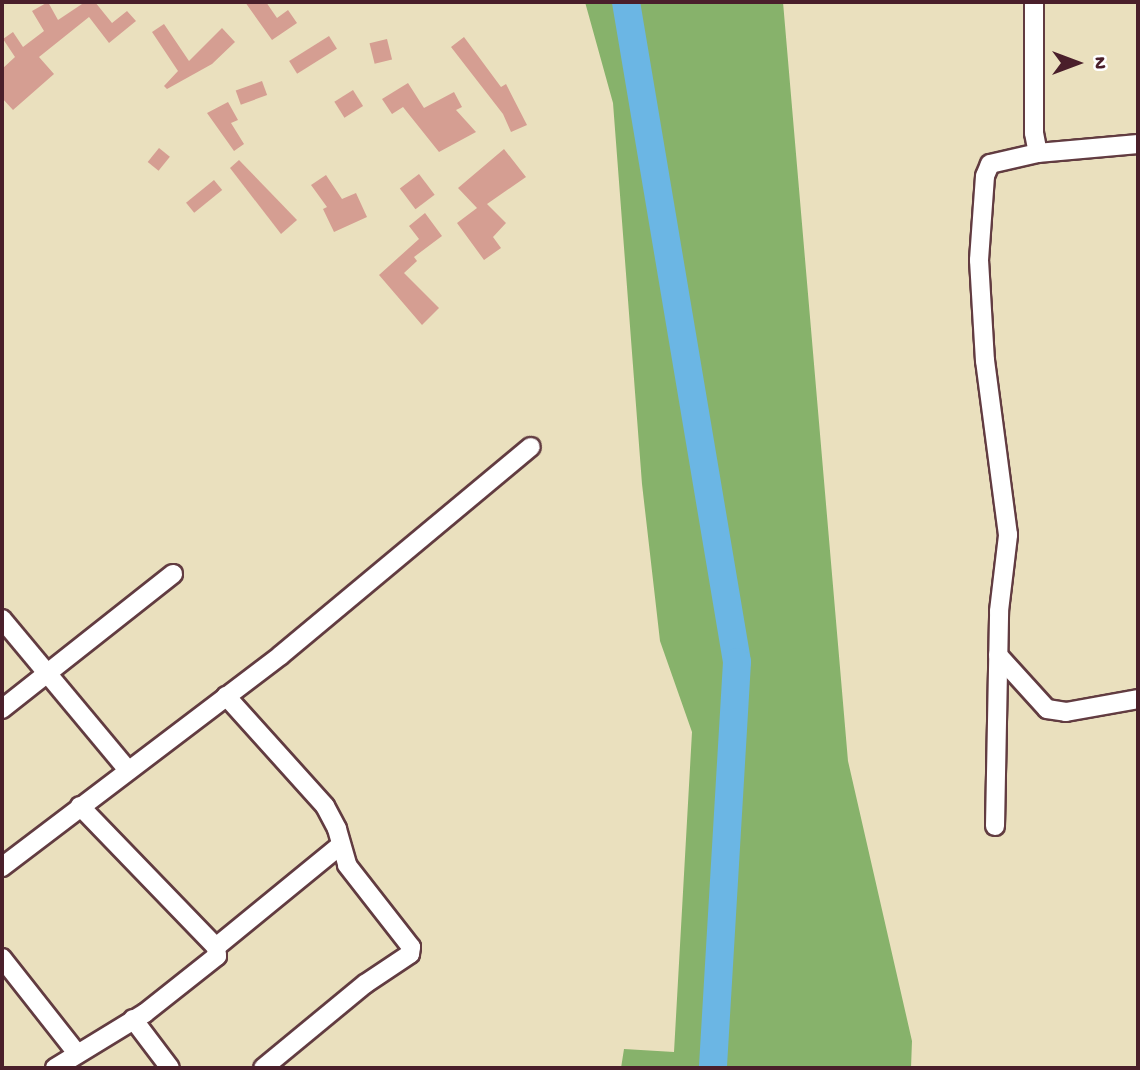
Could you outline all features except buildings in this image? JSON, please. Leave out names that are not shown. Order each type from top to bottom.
[{"type":"street","points":[[1034,2],[1034,133],[1038,153]]},
{"type":"street","points":[[995,825],[998,655],[1009,535],[985,361],[979,260],[985,176],[989,164],[997,160],[1038,153],[1138,144]]},
{"type":"street","points":[[2,867],[127,768],[282,655],[531,447]]},
{"type":"street","points":[[2,709],[50,674],[173,574]]},
{"type":"street","points":[[2,618],[127,768]]},
{"type":"street","points":[[998,655],[1047,709],[1066,712],[1138,699]]},
{"type":"street","points":[[226,696],[325,806],[337,829],[338,846],[347,865],[411,947],[410,954],[365,984],[263,1068]]},
{"type":"street","points":[[80,806],[216,947]]},
{"type":"street","points":[[55,1068],[214,963],[216,947],[338,846]]},
{"type":"street","points":[[2,958],[76,1052]]},
{"type":"street","points":[[133,1019],[170,1068]]},
{"type":"green space","points":[[585,2],[783,2],[848,761],[912,1041],[911,1068],[621,1068],[624,1049],[674,1052],[692,732],[660,641],[642,484],[613,103]]},
{"type":"waterway","points":[[626,2],[737,662],[713,1068]]}]
